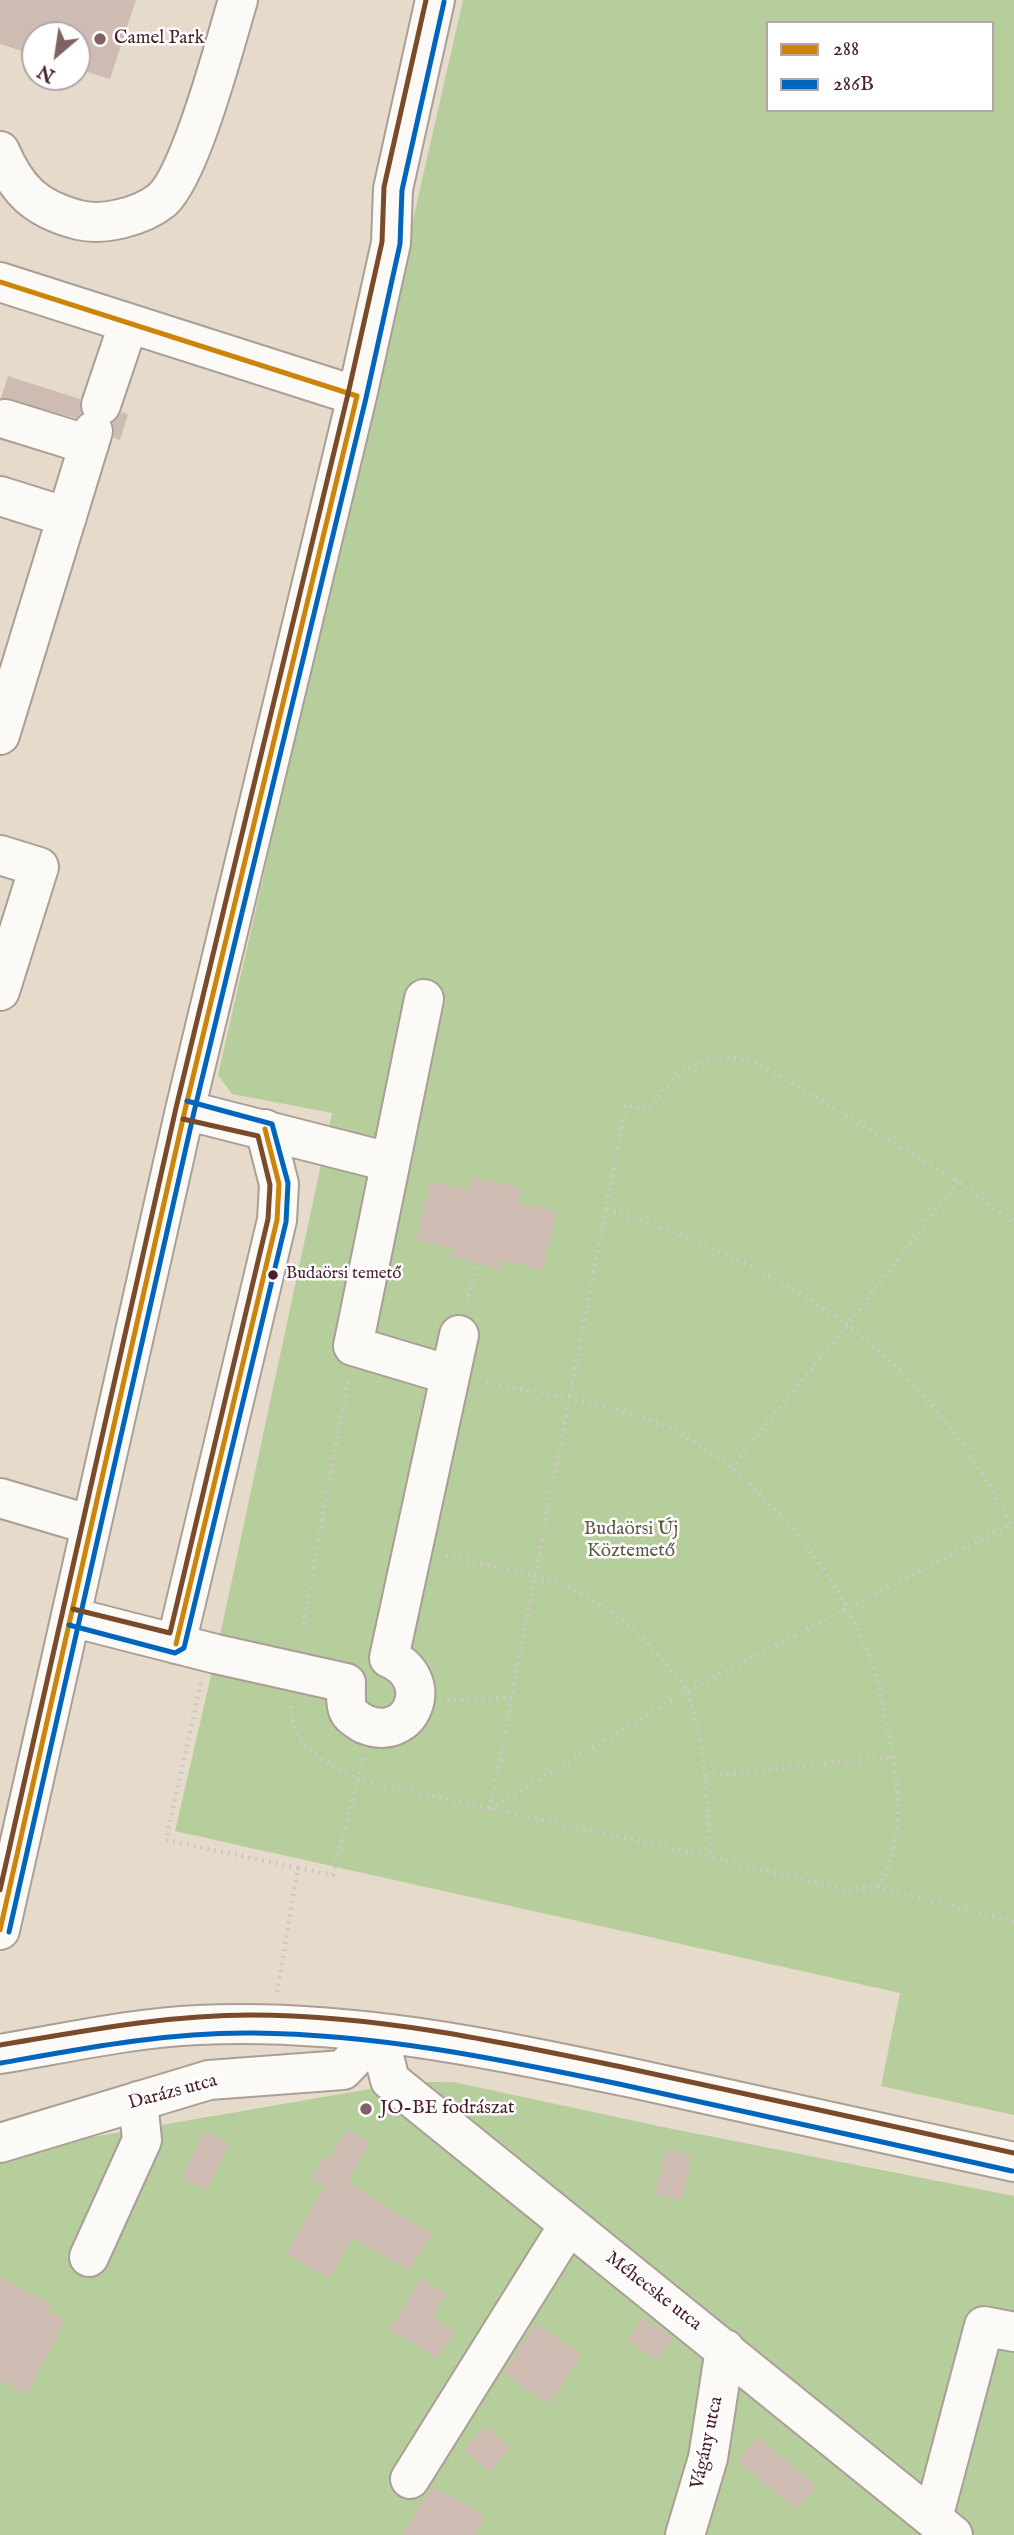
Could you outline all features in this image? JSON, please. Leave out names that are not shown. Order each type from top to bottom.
[{"type":"street","points":[[0,151],[11,177],[46,211],[82,221],[122,219],[162,200],[185,164],[238,0]]},
{"type":"street","points":[[0,1930],[186,1110],[357,396],[391,243],[393,189],[435,0]]},
{"type":"street","points":[[0,282],[357,396]]},
{"type":"street","points":[[0,735],[128,325]]},
{"type":"street","points":[[5,419],[94,427]]},
{"type":"street","points":[[0,496],[66,517]]},
{"type":"street","points":[[0,855],[39,867],[0,990]]},
{"type":"street","points":[[424,999],[388,1161],[354,1346],[450,1375]]},
{"type":"street","points":[[186,1110],[388,1161]]},
{"type":"street","points":[[192,1648],[277,1220],[279,1184],[265,1129]]},
{"type":"street","points":[[71,1617],[295,1673],[346,1683],[348,1710],[358,1721],[371,1727],[382,1728],[402,1722],[416,1701],[416,1692],[408,1670],[389,1658],[460,1335]]},
{"type":"street","points":[[0,1497],[90,1525]]},
{"type":"street","points":[[0,2054],[198,2025],[271,2025],[378,2033],[474,2045],[1014,2162]]},
{"type":"street","name":"Darázs utca","points":[[0,2143],[209,2080],[343,2070],[378,2033]]},
{"type":"street","name":"Méhecske utca","points":[[378,2033],[390,2080],[943,2527]]},
{"type":"street","points":[[89,2257],[142,2140],[138,2102]]},
{"type":"street","points":[[411,2479],[568,2226]]},
{"type":"street","points":[[943,2527],[984,2326],[1014,2332]]},
{"type":"street","name":"Vágány utca","points":[[685,2535],[708,2458],[725,2349]]},
{"type":"path","points":[[490,1809],[538,1574],[568,1399],[626,1105],[647,1110],[678,1074],[717,1055],[755,1062],[958,1181],[1014,1223]]},
{"type":"path","points":[[731,1468],[848,1324],[958,1181]]},
{"type":"path","points":[[490,1809],[687,1691],[1013,1526],[975,1462],[950,1429],[888,1360],[848,1324],[791,1286],[729,1254],[668,1229],[604,1208]]},
{"type":"path","points":[[354,1346],[295,1673],[290,1719],[303,1741],[323,1763],[358,1779],[843,1889],[877,1887],[1014,1922]]},
{"type":"path","points":[[450,1375],[568,1399],[652,1421],[692,1441],[731,1468],[796,1534],[848,1609],[874,1670],[893,1757],[896,1816],[892,1855],[887,1872],[877,1887]]},
{"type":"path","points":[[411,1549],[538,1574],[611,1610],[652,1648],[687,1691],[706,1776],[711,1857]]},
{"type":"path","points":[[192,1648],[166,1840],[333,1875],[371,1727]]},
{"type":"path","points":[[416,1701],[512,1698]]},
{"type":"path","points":[[706,1776],[893,1757]]},
{"type":"path","points":[[271,2025],[298,1868]]},
{"type":"green space","name":"Budaörsi Új Köztemető","points":[[463,0],[1014,0],[1014,2115],[881,2086],[900,1993],[175,1831],[216,1654],[332,1113],[232,1094],[218,1075]]},
{"type":"green space","points":[[410,2082],[453,2082],[668,2128],[1014,2196],[1014,2535],[0,2535],[0,2159],[63,2142]]},
{"type":"building","name":"Camel Park","points":[[0,0],[136,0],[110,79],[91,73],[91,21],[21,21],[21,51],[0,44]]},
{"type":"building","points":[[8,376],[80,399],[81,413],[76,418],[1,398]]},
{"type":"building","points":[[122,412],[128,414],[120,440],[114,438],[113,423]]},
{"type":"building","points":[[471,1176],[521,1188],[517,1202],[557,1211],[543,1270],[503,1260],[501,1269],[451,1257],[453,1249],[416,1240],[430,1181],[468,1190]]},
{"type":"building","points":[[347,2129],[370,2143],[348,2182],[432,2234],[409,2271],[353,2237],[329,2279],[286,2254],[325,2186],[312,2178],[325,2156],[330,2159]]},
{"type":"building","points":[[204,2131],[229,2143],[207,2190],[182,2178]]},
{"type":"building","points":[[666,2149],[692,2156],[682,2200],[655,2194]]},
{"type":"building","points":[[0,2277],[51,2304],[48,2311],[66,2320],[27,2394],[0,2380]]},
{"type":"building","points":[[421,2278],[447,2294],[433,2317],[455,2330],[438,2358],[389,2329]]},
{"type":"building","points":[[642,2317],[673,2337],[658,2360],[627,2341]]},
{"type":"building","points":[[536,2324],[582,2355],[550,2404],[503,2373]]},
{"type":"building","points":[[484,2426],[510,2447],[490,2472],[464,2450]]},
{"type":"building","points":[[757,2437],[817,2485],[797,2510],[737,2462]]},
{"type":"building","points":[[432,2486],[486,2516],[476,2535],[402,2535]]},
{"type":"transit line","points":[[0,1890],[176,1108],[348,394],[382,242],[384,187],[426,0]]},
{"type":"transit line","name":"286B","points":[[9,1932],[194,1112],[366,398],[400,244],[402,190],[444,2]]},
{"type":"transit line","name":"288","points":[[0,282],[357,396]]},
{"type":"transit line","name":"288","points":[[0,1930],[185,1110],[357,396]]},
{"type":"transit line","name":"286B","points":[[69,1625],[175,1653],[184,1648],[286,1222],[288,1183],[272,1124],[187,1101]]},
{"type":"transit line","points":[[73,1609],[170,1633],[268,1219],[270,1185],[258,1136],[183,1119]]},
{"type":"transit line","name":"288","points":[[176,1644],[277,1220],[279,1184],[265,1129]]},
{"type":"transit line","points":[[0,2045],[188,2018],[251,2015],[343,2019],[526,2047],[1014,2153]]},
{"type":"transit line","name":"286B","points":[[1,2063],[127,2042],[190,2035],[253,2033],[346,2038],[529,2066],[1012,2171]]},
{"type":"place","name":"Camel Park","points":[[100,39]]},
{"type":"place","name":"Budaörsi temető","points":[[273,1275]]},
{"type":"place","name":"JO-BE fodrászat","points":[[366,2109]]}]
